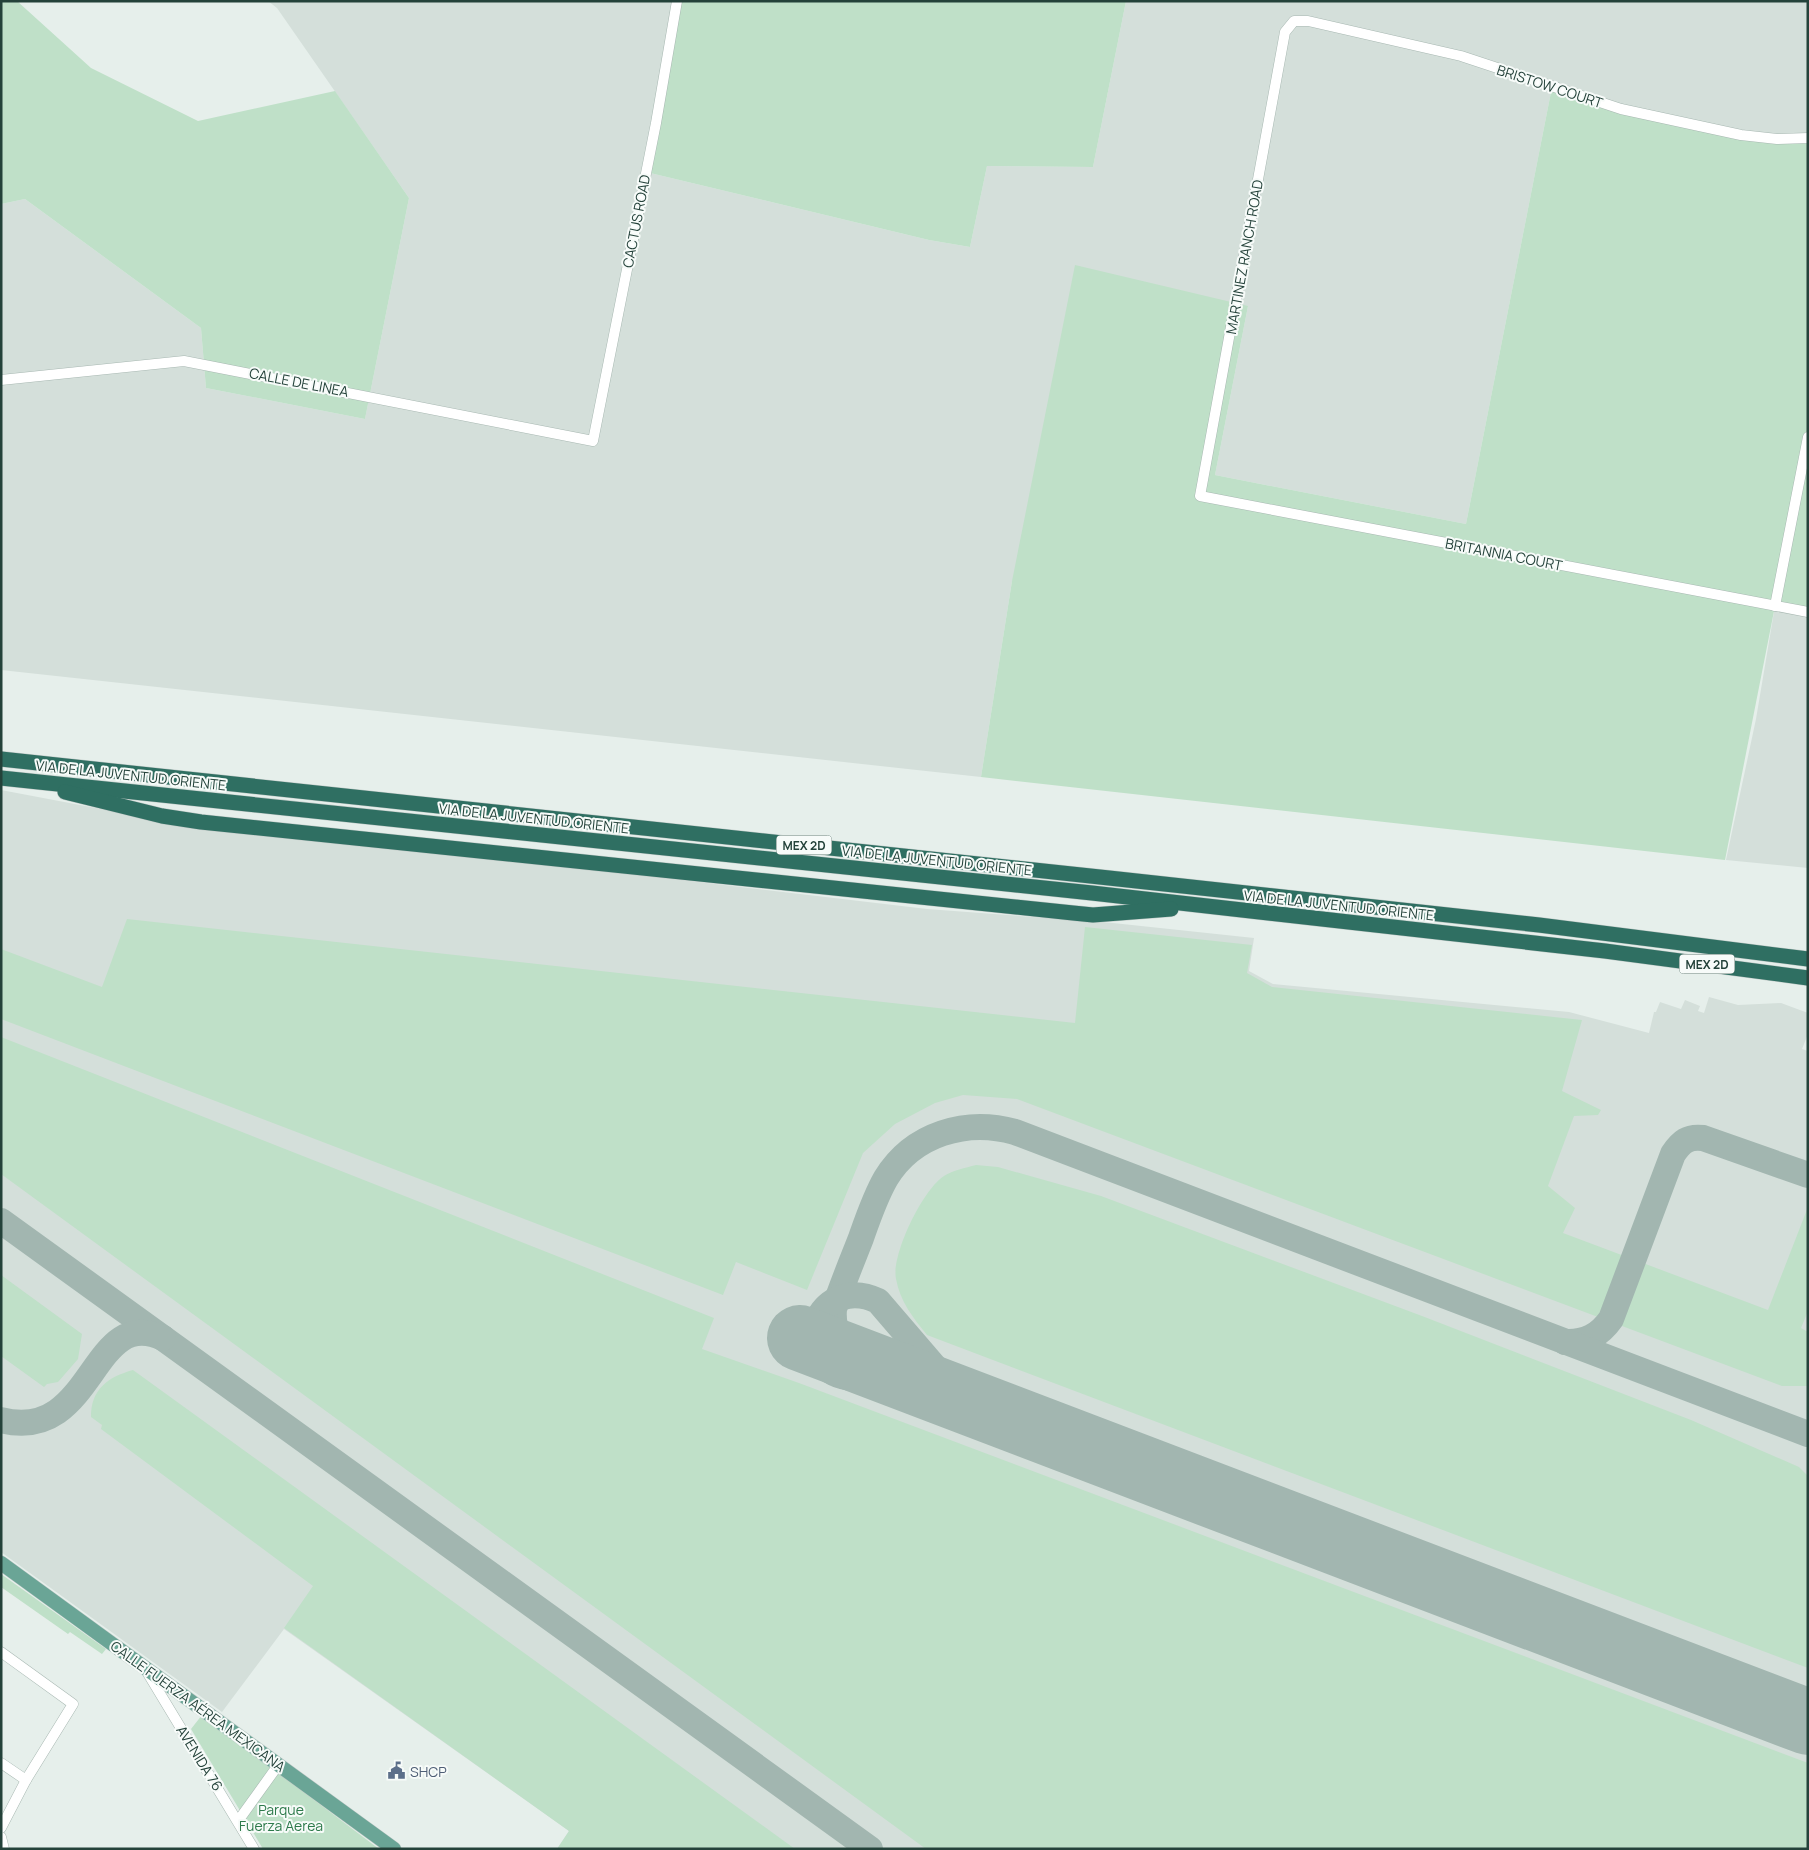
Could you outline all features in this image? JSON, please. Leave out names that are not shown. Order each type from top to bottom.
[{"type":"highway","name":"VIA DE LA JUVENTUD ORIENTE","points":[[1,759],[1539,925],[1606,935],[1808,959]]},
{"type":"highway","name":"VIA DE LA JUVENTUD ORIENTE","points":[[6,778],[1208,906],[1606,951],[1808,978]]},
{"type":"highway","points":[[6,778],[162,816],[201,822],[905,897],[1093,915],[1208,906]]},
{"type":"highway","points":[[1606,935],[1606,951]]},
{"type":"main road","name":"CALLE FUERZA AÉREA MEXICANA","points":[[1,1563],[394,1849]]},
{"type":"street","name":"CACTUS ROAD","points":[[593,441],[656,123],[677,1]]},
{"type":"street","name":"BRISTOW COURT","points":[[1294,21],[1308,21],[1461,56],[1621,109],[1741,135],[1777,139],[1808,138]]},
{"type":"street","name":"MARTINEZ RANCH ROAD","points":[[1200,496],[1285,32],[1294,21]]},
{"type":"street","name":"CALLE DE LINEA","points":[[1,380],[184,361],[593,441]]},
{"type":"street","points":[[1775,606],[1808,437]]},
{"type":"street","name":"BRITANNIA COURT","points":[[1200,496],[1808,612]]},
{"type":"street","points":[[1,1652],[73,1704],[26,1780],[1,1828]]},
{"type":"street","name":"AVENIDA 76","points":[[144,1667],[254,1849]]},
{"type":"street","points":[[238,1821],[279,1764]]},
{"type":"street","points":[[3,1768],[26,1780]]},
{"type":"street","points":[[1,1837],[4,1849]]},
{"type":"shaded area","points":[[268,1],[677,1],[646,172],[929,240],[970,247],[987,166],[1093,167],[1126,1],[1808,1],[1808,138],[1777,139],[1621,109],[1552,87],[1466,524],[1215,475],[1248,306],[1012,581],[981,777],[1,670],[1,204],[25,199],[201,328],[206,388],[365,419],[409,198],[277,8]]},
{"type":"shaded area","points":[[1775,606],[1808,612],[1808,868],[1726,860],[1756,719]]},
{"type":"shaded area","points":[[1,790],[138,816],[927,909],[1113,923],[1254,938],[1249,971],[1273,984],[1569,1012],[1649,1033],[1654,1012],[1656,1012],[1660,1002],[1681,1009],[1685,1000],[1700,1006],[1698,1011],[1704,1013],[1709,997],[1738,1005],[1781,1003],[1808,1013],[1808,1034],[1802,1049],[1808,1051],[1808,1849],[557,1849],[569,1831],[284,1629],[222,1712],[1,1552]]},
{"type":"green space","points":[[1,1],[17,1],[91,68],[198,121],[335,91],[409,198],[365,419],[206,388],[201,328],[25,199],[1,204]]},
{"type":"green space","points":[[676,1],[1126,1],[1093,167],[987,166],[970,247],[929,240],[646,172]]},
{"type":"green space","points":[[1552,87],[1621,109],[1808,144],[1808,612],[1775,606],[1725,860],[981,777],[1012,581],[1075,265],[1248,306],[1215,475],[1466,524]]},
{"type":"green space","points":[[127,919],[1075,1023],[1085,927],[1252,945],[1247,973],[1272,987],[1582,1020],[1562,1091],[1601,1110],[1598,1115],[1574,1116],[1548,1186],[1575,1208],[1563,1233],[1768,1310],[1808,1207],[1808,1311],[1801,1328],[1808,1332],[1808,1386],[1782,1386],[1017,1099],[963,1095],[935,1103],[895,1124],[863,1153],[807,1290],[736,1262],[723,1295],[1,1019],[1,949],[102,987]]},
{"type":"green space","points":[[1,1037],[714,1318],[702,1349],[799,1383],[1808,1763],[1808,1849],[926,1849],[1,1174]]},
{"type":"green space","points":[[976,1165],[998,1167],[1101,1196],[1422,1316],[1691,1420],[1799,1467],[1808,1476],[1808,1668],[927,1335],[912,1316],[898,1287],[896,1268],[898,1255],[910,1223],[927,1194],[936,1183],[951,1172]]},
{"type":"green space","points":[[1,1275],[82,1334],[78,1359],[58,1382],[47,1384],[44,1387],[1,1356]]},
{"type":"green space","points":[[133,1370],[795,1849],[557,1849],[569,1831],[284,1628],[313,1586],[101,1429],[102,1425],[91,1417],[94,1399],[109,1381],[116,1376]]},
{"type":"green space","points":[[1,1574],[106,1649],[102,1654],[70,1632],[68,1634],[1,1587]]},
{"type":"green space","name":"Parque Fuerza Aerea","points":[[202,1715],[379,1849],[263,1849],[191,1729]]},
{"type":"taxiway","points":[[859,1360],[839,1338],[835,1325],[834,1309],[872,1208],[886,1178],[897,1163],[926,1140],[942,1133],[960,1129],[996,1128],[1015,1132],[1808,1434]]},
{"type":"taxiway","points":[[1565,1342],[1585,1340],[1602,1330],[1611,1319],[1673,1154],[1685,1141],[1693,1138],[1703,1138],[1808,1175]]},
{"type":"taxiway","points":[[1,1221],[870,1849]]},
{"type":"taxiway","points":[[905,1378],[886,1373],[858,1377],[840,1376],[834,1373],[821,1362],[814,1348],[813,1333],[818,1318],[828,1306],[841,1298],[858,1295],[878,1301],[957,1393],[978,1405]]},
{"type":"taxiway","points":[[1,1420],[32,1422],[56,1413],[74,1396],[104,1355],[120,1340],[139,1333],[163,1338]]},
{"type":"taxiway","points":[[1765,1705],[1808,1718]]},
{"type":"runway","points":[[800,1338],[1808,1722]]},
{"type":"place","name":"SHCP","points":[[396,1771]]}]
